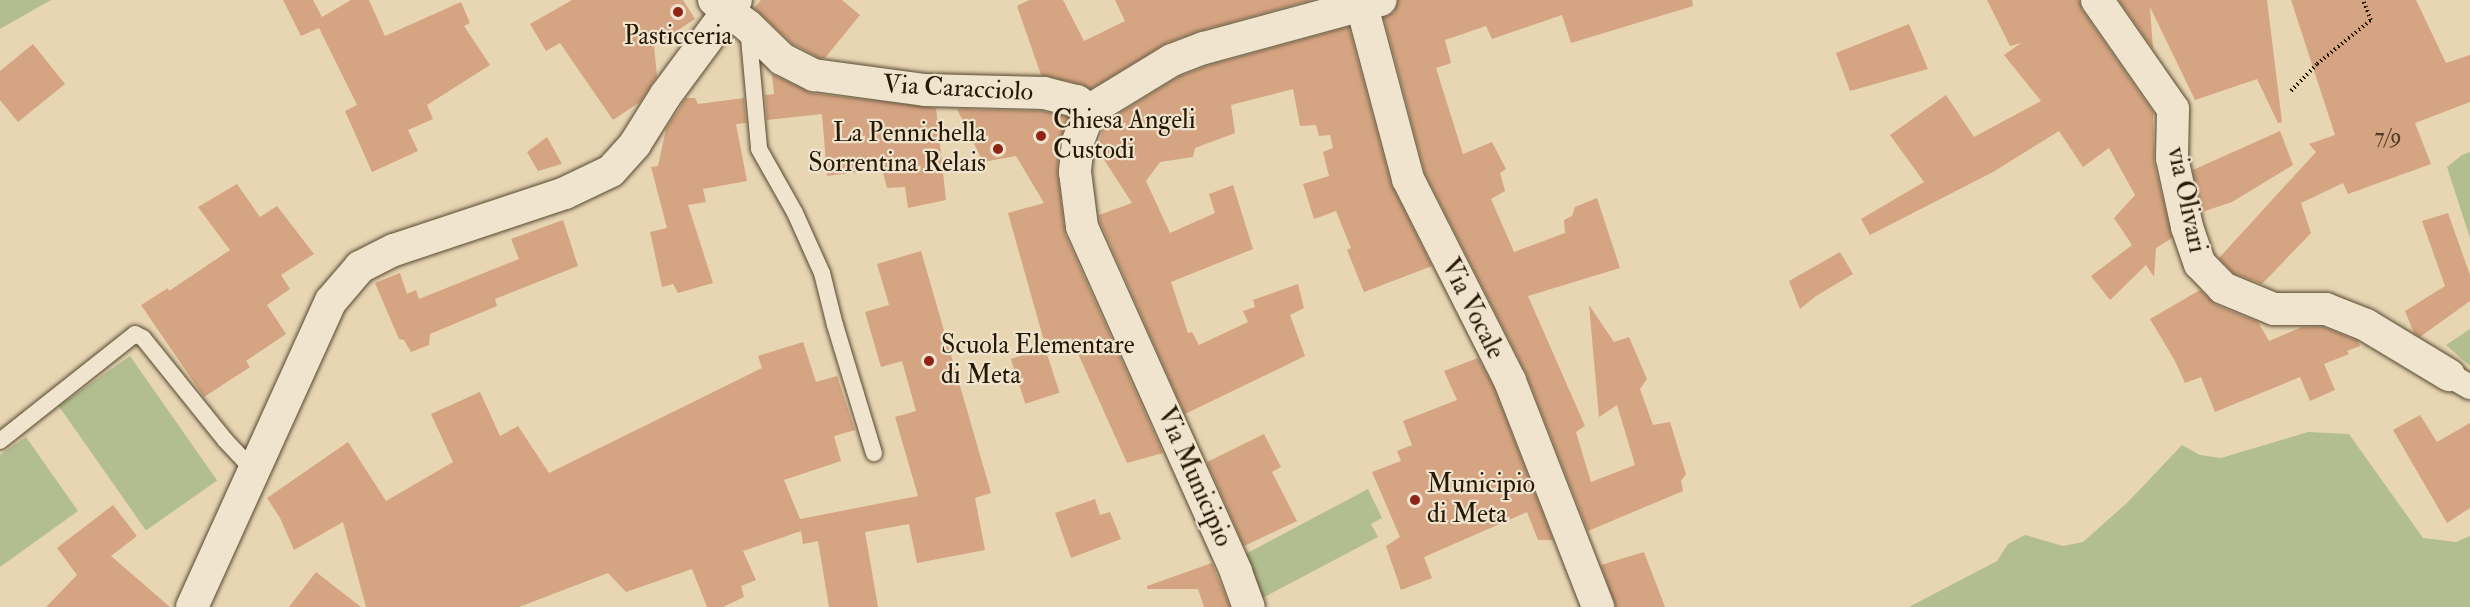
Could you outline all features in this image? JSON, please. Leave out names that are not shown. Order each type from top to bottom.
[{"type":"street","name":"via Olivari","points":[[2097,0],[2173,109],[2172,158],[2187,227],[2200,264],[2223,288],[2274,309],[2326,309],[2366,325],[2460,381]]},
{"type":"street","points":[[1090,110],[1183,56],[1288,24],[1372,3]]},
{"type":"street","name":"Via Vocale","points":[[1372,3],[1408,179],[1510,381],[1598,607]]},
{"type":"street","points":[[192,607],[331,301],[360,267],[394,250],[564,193],[611,171],[635,144],[665,96],[731,10]]},
{"type":"street","name":"Via Caracciolo","points":[[731,10],[782,59],[814,75],[925,90],[1044,93],[1077,101],[1090,110]]},
{"type":"street","name":"Via Municipio","points":[[1090,110],[1078,142],[1075,172],[1082,227],[1236,572],[1249,607]]},
{"type":"lane","points":[[731,10],[759,148],[795,213],[822,273],[835,325],[874,453]]},
{"type":"lane","points":[[0,441],[135,334],[143,338],[225,440],[255,472]]},
{"type":"path","points":[[2291,91],[2317,64],[2371,20],[2363,0]]},
{"type":"green space","points":[[0,0],[51,0],[0,29]]},
{"type":"green space","points":[[2470,152],[2470,238],[2447,167],[2462,155]]},
{"type":"green space","points":[[2470,329],[2470,366],[2446,345]]},
{"type":"green space","points":[[130,356],[217,481],[146,530],[59,406]]},
{"type":"green space","points":[[2308,432],[2349,434],[2423,538],[2456,542],[2470,536],[2470,607],[1909,607],[1997,561],[2008,544],[2025,535],[2063,546],[2083,542],[2128,502],[2182,445],[2200,455],[2221,458]]},
{"type":"green space","points":[[26,437],[78,511],[0,567],[0,455]]},
{"type":"green space","points":[[1368,489],[1382,518],[1371,524],[1378,537],[1255,602],[1238,558]]},
{"type":"building","points":[[283,0],[313,0],[322,17],[351,0],[369,0],[385,36],[461,2],[470,23],[464,26],[490,65],[427,105],[433,119],[408,130],[418,151],[372,172],[345,111],[357,105],[319,28],[301,36]]},
{"type":"building","points":[[572,0],[683,0],[695,19],[654,46],[657,76],[640,102],[613,120],[560,43],[546,51],[530,24]]},
{"type":"building","points":[[761,0],[842,0],[860,15],[825,58],[819,58],[793,44],[754,8]]},
{"type":"building","points":[[1029,0],[1063,0],[1084,41],[1125,21],[1115,0],[1312,0],[1199,31],[1166,43],[1091,89],[1081,84],[1041,75],[1017,6]]},
{"type":"building","points":[[1398,0],[1692,0],[1693,6],[1571,43],[1562,15],[1492,39],[1486,26],[1445,40],[1451,63],[1436,68],[1463,154],[1492,142],[1506,169],[1500,173],[1505,191],[1491,199],[1514,252],[1565,233],[1564,220],[1572,216],[1575,207],[1597,198],[1620,268],[1528,296],[1585,426],[1576,432],[1591,482],[1635,465],[1617,405],[1599,417],[1589,305],[1614,342],[1629,337],[1647,379],[1640,389],[1653,425],[1670,422],[1686,474],[1681,481],[1683,491],[1588,531],[1526,373],[1425,173],[1384,18],[1394,12]]},
{"type":"building","points":[[1987,0],[2079,0],[2082,10],[2153,112],[2154,162],[2172,238],[2156,248],[2154,277],[2146,265],[2110,300],[2091,276],[2132,245],[2114,218],[2135,195],[2109,148],[2083,167],[2059,131],[1993,172],[1870,235],[1861,219],[1924,182],[1890,135],[1946,95],[1974,137],[2041,101],[2004,55],[2021,43],[2010,46]]},
{"type":"building","points":[[2119,0],[2267,0],[2282,122],[2278,123],[2257,79],[2195,100],[2150,7],[2153,49]]},
{"type":"building","points":[[2291,0],[2416,0],[2446,63],[2470,55],[2470,102],[2415,123],[2431,164],[2348,194],[2343,183],[2301,203],[2311,233],[2262,284],[2233,273],[2219,258],[2316,152],[2309,144],[2335,135]]},
{"type":"building","points":[[1909,24],[1928,69],[1850,91],[1836,53]]},
{"type":"building","points":[[1349,27],[1391,184],[1432,266],[1364,292],[1347,250],[1351,248],[1336,211],[1314,219],[1303,184],[1329,176],[1323,152],[1333,148],[1330,135],[1319,136],[1316,125],[1300,126],[1293,89],[1231,105],[1235,133],[1195,148],[1193,157],[1160,162],[1146,181],[1170,233],[1215,213],[1209,194],[1233,185],[1253,249],[1171,282],[1188,333],[1192,332],[1199,345],[1248,322],[1243,311],[1255,307],[1253,300],[1298,284],[1304,308],[1290,315],[1305,356],[1185,414],[1100,222],[1099,215],[1132,203],[1101,155],[1095,158],[1105,122],[1180,76],[1210,65]]},
{"type":"building","points":[[33,44],[65,84],[18,122],[0,100],[0,71]]},
{"type":"building","points":[[772,74],[811,93],[936,108],[946,200],[908,208],[905,187],[887,188],[882,169],[827,176],[822,114],[767,120],[765,95],[774,94]]},
{"type":"building","points":[[686,98],[695,98],[698,104],[744,98],[746,123],[736,124],[747,181],[703,189],[706,202],[688,205],[713,283],[678,293],[673,284],[662,287],[650,232],[667,228],[651,167],[658,166],[666,129]]},
{"type":"building","points":[[957,109],[1042,111],[1068,117],[1060,140],[1057,170],[1065,234],[1163,453],[1127,463],[1071,338],[1046,348],[1008,213],[1044,203],[1016,156],[983,162]]},
{"type":"building","points":[[2280,131],[2293,165],[2232,202],[2202,212],[2193,170]]},
{"type":"building","points":[[547,137],[562,164],[538,171],[527,152]]},
{"type":"building","points":[[237,184],[260,217],[277,206],[314,254],[281,275],[290,289],[267,305],[286,334],[246,361],[250,367],[204,397],[141,305],[168,288],[169,291],[230,250],[198,207]]},
{"type":"building","points":[[2448,213],[2470,275],[2470,301],[2420,337],[2414,333],[2405,311],[2445,286],[2422,221]]},
{"type":"building","points":[[563,220],[578,266],[495,299],[497,306],[430,334],[429,345],[411,352],[404,340],[399,339],[375,283],[400,273],[407,294],[416,290],[419,299],[519,259],[511,239]]},
{"type":"building","points":[[921,251],[991,493],[975,498],[985,550],[917,563],[909,524],[865,532],[878,607],[829,607],[818,541],[803,544],[801,531],[743,551],[756,580],[741,586],[744,597],[723,607],[707,607],[692,569],[626,592],[608,573],[519,607],[366,607],[343,522],[294,550],[280,518],[267,498],[348,442],[386,501],[453,462],[431,414],[480,392],[500,436],[518,426],[549,473],[762,368],[758,356],[803,342],[816,382],[837,376],[855,430],[834,436],[841,461],[784,480],[800,519],[918,496],[895,417],[916,411],[902,361],[881,367],[865,312],[889,305],[877,264]]},
{"type":"building","points":[[1840,252],[1853,274],[1816,296],[1800,309],[1789,281]]},
{"type":"building","points":[[2200,290],[2216,305],[2258,322],[2269,341],[2302,327],[2323,327],[2358,341],[2360,346],[2347,351],[2349,354],[2324,364],[2335,390],[2310,401],[2300,377],[2215,412],[2201,377],[2185,383],[2150,319]]},
{"type":"building","points":[[1045,348],[1060,393],[1025,404],[1011,359]]},
{"type":"building","points":[[1478,358],[1494,388],[1553,540],[1538,540],[1527,512],[1424,557],[1432,578],[1401,590],[1386,546],[1400,537],[1372,472],[1401,461],[1397,451],[1412,445],[1403,421],[1457,400],[1444,371]]},
{"type":"building","points":[[2420,415],[2437,442],[2470,423],[2470,508],[2447,523],[2393,430]]},
{"type":"building","points":[[1264,434],[1281,467],[1272,472],[1297,521],[1244,546],[1207,462]]},
{"type":"building","points":[[1095,499],[1100,515],[1110,512],[1121,539],[1071,558],[1055,513]]},
{"type":"building","points":[[113,505],[137,536],[111,556],[170,607],[46,607],[77,575],[57,548]]},
{"type":"building","points":[[1644,552],[1665,607],[1616,607],[1601,565]]},
{"type":"building","points":[[1212,563],[1230,607],[1204,607],[1198,589],[1147,589],[1147,586]]},
{"type":"building","points":[[316,572],[361,607],[289,607]]},
{"type":"place","name":"Pasticceria","points":[[678,12]]},
{"type":"place","name":"Chiesa Angeli Custodi","points":[[1041,136]]},
{"type":"place","name":"La Pennichella Sorrentina Relais","points":[[998,149]]},
{"type":"place","name":"Scuola Elementare di Meta","points":[[929,361]]},
{"type":"place","name":"Municipio di Meta","points":[[1415,500]]}]
